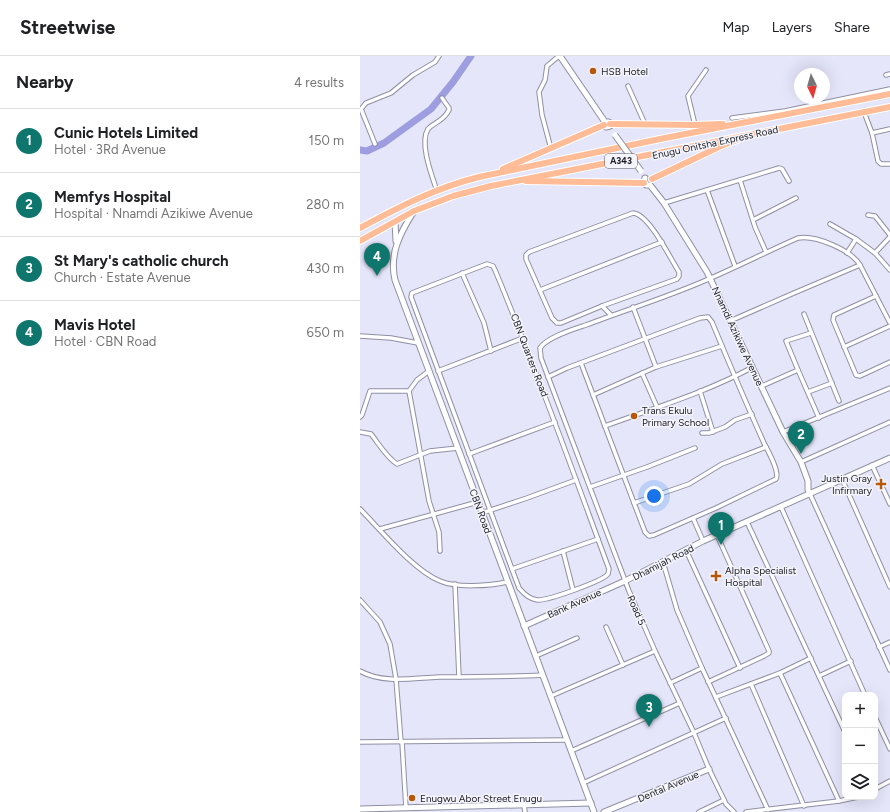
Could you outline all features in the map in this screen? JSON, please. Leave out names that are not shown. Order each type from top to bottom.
[{"type":"highway","name":"Enugu Onitsha Express Road","points":[[360,228],[406,203],[464,181],[495,173],[890,94]]},
{"type":"highway","name":"Enugu Onitsha Express Road","points":[[360,241],[414,211],[453,196],[510,181],[654,155],[757,132],[890,107]]},
{"type":"highway","points":[[495,173],[515,163],[607,125],[736,125]]},
{"type":"highway","points":[[510,181],[648,181],[721,146],[757,132]]},
{"type":"main road","points":[[559,56],[607,125]]},
{"type":"main road","name":"Nnamdi Azikiwe Avenue","points":[[607,125],[664,203],[697,254],[710,278],[783,432],[801,462],[808,481],[808,490],[810,494]]},
{"type":"main road","name":"CBN Road","points":[[414,211],[401,231],[396,244],[392,264],[393,273],[594,812]]},
{"type":"main road","points":[[395,222],[396,244]]},
{"type":"main road","name":"Dhamijah Road","points":[[625,581],[703,541],[781,508],[890,458]]},
{"type":"main road","name":"Bank Avenue","points":[[524,626],[625,581]]},
{"type":"main road","name":"Dental Avenue","points":[[604,812],[709,769]]},
{"type":"main road","points":[[360,809],[466,809],[524,805],[591,803]]},
{"type":"street","points":[[375,144],[361,109],[366,103],[391,93],[413,75],[435,62],[438,56]]},
{"type":"street","points":[[550,145],[542,115],[539,92],[545,80],[547,66],[559,56]]},
{"type":"street","points":[[695,126],[688,96],[706,70]]},
{"type":"street","points":[[628,86],[645,124]]},
{"type":"street","points":[[732,118],[785,111],[890,89]]},
{"type":"street","points":[[438,191],[425,144],[426,134],[429,129],[440,121],[449,110],[442,98]]},
{"type":"street","points":[[864,112],[872,133],[878,161],[881,164],[890,164]]},
{"type":"street","points":[[872,133],[890,129]]},
{"type":"street","points":[[664,203],[779,168],[782,169],[789,181]]},
{"type":"street","points":[[740,180],[760,242],[766,252]]},
{"type":"street","points":[[707,190],[735,266]]},
{"type":"street","points":[[753,220],[796,198]]},
{"type":"street","points":[[633,213],[637,213],[645,220],[662,242],[679,276],[674,281],[602,306],[561,323],[557,323],[552,318],[540,290],[526,259],[528,252],[633,213]]},
{"type":"street","points":[[868,215],[875,216],[890,236],[875,253]]},
{"type":"street","points":[[830,224],[856,239],[875,253],[890,270]]},
{"type":"street","points":[[602,306],[612,315],[633,308],[710,278],[798,238],[808,237],[817,239],[855,258],[890,323]]},
{"type":"street","points":[[847,253],[856,239]]},
{"type":"street","points":[[540,290],[662,242]]},
{"type":"street","name":"CBN Quarters Road","points":[[487,264],[493,266],[523,338],[556,422],[609,569],[608,574],[604,578],[550,598],[536,600],[523,593],[519,588],[411,300],[411,295],[412,293],[487,264]]},
{"type":"street","points":[[730,321],[794,292],[860,265]]},
{"type":"street","points":[[462,273],[484,323],[491,350]]},
{"type":"street","points":[[876,296],[834,315],[833,320],[854,374],[857,376],[861,375],[890,362]]},
{"type":"street","points":[[633,308],[656,367]]},
{"type":"street","points":[[804,314],[839,401]]},
{"type":"street","name":"Road 5","points":[[612,315],[542,344],[540,348],[541,358],[625,581],[709,769],[724,800],[729,808],[734,812]]},
{"type":"street","points":[[548,377],[554,373],[644,338],[705,317],[712,322],[778,475],[777,477],[745,495],[649,536],[645,532],[581,363]]},
{"type":"street","points":[[844,347],[890,326]]},
{"type":"street","points":[[811,333],[786,341],[819,418]]},
{"type":"street","points":[[360,336],[375,336],[418,342]]},
{"type":"street","points":[[438,371],[523,338]]},
{"type":"street","points":[[593,395],[656,367],[722,346]]},
{"type":"street","points":[[605,426],[700,391],[753,368]]},
{"type":"street","points":[[762,386],[798,370]]},
{"type":"street","points":[[429,371],[417,380],[409,391],[427,492],[439,532],[440,551]]},
{"type":"street","points":[[642,374],[657,407]]},
{"type":"street","points":[[808,392],[832,383]]},
{"type":"street","points":[[783,432],[890,388]]},
{"type":"street","points":[[360,416],[362,415],[370,391],[409,391]]},
{"type":"street","points":[[700,391],[713,432]]},
{"type":"street","points":[[702,434],[713,432],[725,427],[735,420],[752,414]]},
{"type":"street","points":[[469,454],[556,422]]},
{"type":"street","points":[[801,462],[890,422]]},
{"type":"street","points":[[360,432],[371,434],[378,445],[397,464],[433,450],[458,448]]},
{"type":"street","points":[[634,503],[690,484],[722,464],[766,447]]},
{"type":"street","points":[[590,487],[695,448]]},
{"type":"street","points":[[872,465],[890,504]]},
{"type":"street","points":[[842,479],[890,587]]},
{"type":"street","points":[[482,513],[576,480]]},
{"type":"street","points":[[810,494],[890,670]]},
{"type":"street","points":[[380,529],[478,502]]},
{"type":"street","points":[[781,508],[864,692]]},
{"type":"street","points":[[360,509],[410,560],[426,574],[441,582],[484,585],[507,582]]},
{"type":"street","points":[[693,518],[703,541]]},
{"type":"street","points":[[747,522],[843,728]]},
{"type":"street","points":[[708,682],[769,653],[769,650],[717,535]]},
{"type":"street","points":[[512,569],[598,539]]},
{"type":"street","points":[[686,550],[740,668]]},
{"type":"street","points":[[563,551],[573,590]]},
{"type":"street","points":[[663,562],[677,610],[708,682],[768,810]]},
{"type":"street","points":[[455,584],[459,677]]},
{"type":"street","points":[[360,600],[379,621],[390,647],[396,679],[409,809]]},
{"type":"street","points":[[606,627],[623,665]]},
{"type":"street","points":[[536,656],[576,638]]},
{"type":"street","points":[[879,647],[890,642]]},
{"type":"street","points":[[551,696],[655,651]]},
{"type":"street","points":[[716,697],[780,673],[811,658]]},
{"type":"street","points":[[819,676],[851,661]]},
{"type":"street","points":[[670,683],[702,668]]},
{"type":"street","points":[[360,671],[374,676],[396,679],[543,675]]},
{"type":"street","points":[[780,673],[839,801]]},
{"type":"street","points":[[751,684],[804,806]]},
{"type":"street","points":[[571,751],[680,703]]},
{"type":"street","points":[[583,783],[726,718]]},
{"type":"street","points":[[878,723],[890,749]]},
{"type":"street","points":[[360,742],[567,740]]},
{"type":"street","points":[[878,787],[890,781]]},
{"type":"street","points":[[698,812],[724,800]]},
{"type":"street","points":[[746,812],[844,800]]},
{"type":"street","points":[[524,805],[525,812]]},
{"type":"waterway","points":[[360,150],[367,151],[384,143],[431,109],[453,82],[471,56]]},
{"type":"place","name":"HSB Hotel","points":[[593,71]]},
{"type":"place","name":"Mavis Hotel","points":[[377,276]]},
{"type":"place","name":"Trans Ekulu Primary School","points":[[634,416]]},
{"type":"place","name":"Memfys Hospital","points":[[801,454]]},
{"type":"place","name":"Justin Gray Infirmary","points":[[881,484]]},
{"type":"place","name":"Cunic Hotels Limited","points":[[721,545]]},
{"type":"place","name":"Alpha Specialist Hospital","points":[[716,576]]},
{"type":"place","name":"St Mary's catholic church","points":[[649,727]]},
{"type":"place","name":"Enugwu Abor Street Enugu","points":[[412,798]]}]
